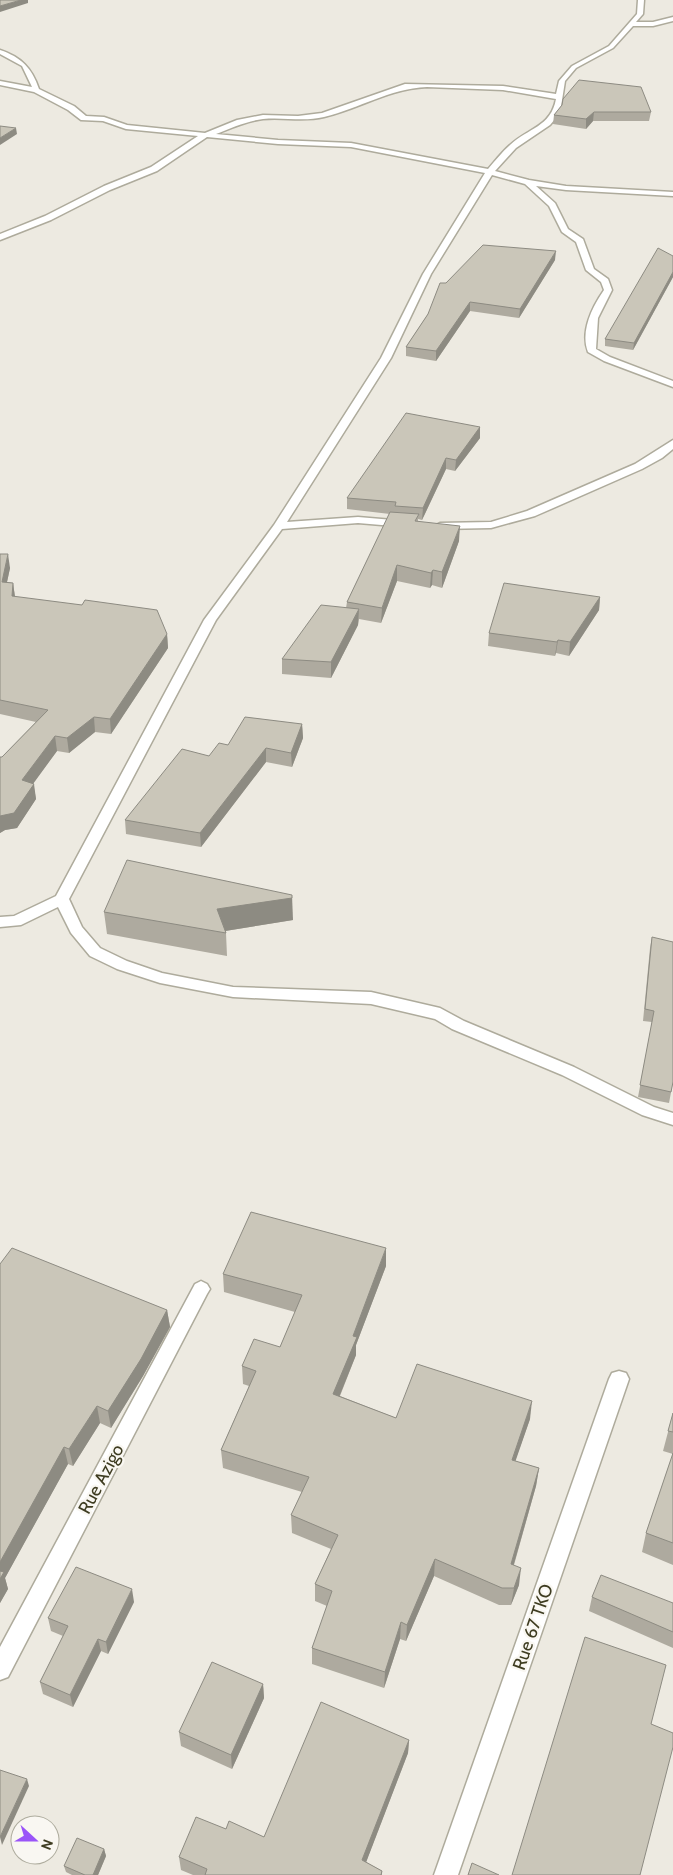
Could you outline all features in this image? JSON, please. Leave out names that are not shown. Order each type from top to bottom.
[{"type":"street","points":[[0,922],[16,922],[62,899],[210,620],[279,526],[386,358],[427,274],[489,173],[513,146],[547,123],[557,111],[562,81],[574,67],[611,47],[640,14],[641,0]]},
{"type":"street","points":[[632,24],[654,24],[673,19]]},
{"type":"street","points":[[0,52],[25,63],[33,78],[36,90]]},
{"type":"street","points":[[0,83],[36,90],[71,108],[84,118],[104,120],[126,127],[278,142],[351,145],[506,175],[528,182],[566,188],[673,194]]},
{"type":"street","points":[[0,237],[48,218],[107,188],[154,169],[205,135],[240,122],[263,117],[298,118],[323,115],[405,86],[503,88],[559,97]]},
{"type":"street","points":[[528,182],[552,205],[565,230],[580,241],[590,270],[604,282],[608,290],[591,323],[591,350],[607,359],[673,384]]},
{"type":"street","points":[[431,526],[475,528],[508,522],[585,492],[635,468],[668,449],[673,443]]},
{"type":"street","points":[[279,526],[358,520],[413,525]]},
{"type":"street","points":[[62,899],[76,929],[95,952],[122,965],[160,978],[233,992],[372,998],[440,1014],[458,1025],[568,1071],[648,1111],[673,1119]]},
{"type":"street","name":"Rue Azigo","points":[[0,1669],[201,1289]]},
{"type":"street","name":"Rue 67 TKO","points":[[446,1875],[620,1379]]},
{"type":"building","points":[[0,0],[21,0],[0,6]]},
{"type":"building","points":[[579,80],[641,87],[651,112],[594,112],[586,119],[554,115],[562,105],[563,99]]},
{"type":"building","points":[[0,126],[16,128],[0,138]]},
{"type":"building","points":[[483,245],[556,251],[520,309],[470,302],[436,351],[406,347],[428,314],[440,283],[446,283]]},
{"type":"building","points":[[658,248],[673,256],[673,272],[634,343],[605,339]]},
{"type":"building","points":[[406,413],[480,427],[456,460],[446,458],[423,508],[395,506],[396,502],[347,498]]},
{"type":"building","points":[[390,512],[419,514],[415,521],[460,526],[442,572],[433,570],[431,573],[397,565],[382,608],[347,602]]},
{"type":"building","points":[[0,554],[8,554],[2,582],[13,583],[12,596],[82,605],[85,600],[157,610],[167,634],[110,719],[94,717],[67,738],[55,736],[22,780],[34,784],[14,813],[0,816],[0,757],[48,710],[0,700]]},
{"type":"building","points":[[504,583],[600,597],[570,642],[489,633]]},
{"type":"building","points":[[321,605],[359,609],[331,662],[282,659]]},
{"type":"building","points":[[245,717],[302,724],[291,753],[266,748],[200,833],[125,820],[182,749],[209,756],[219,743],[228,745]]},
{"type":"building","points":[[127,860],[292,895],[292,898],[217,909],[226,933],[104,912]]},
{"type":"building","points":[[652,937],[673,942],[673,1082],[671,1092],[640,1085],[654,1011],[645,1009]]},
{"type":"building","points":[[251,1212],[386,1248],[353,1336],[357,1337],[333,1394],[396,1418],[417,1364],[532,1401],[512,1460],[539,1468],[511,1564],[521,1568],[514,1588],[502,1588],[435,1559],[407,1625],[401,1622],[385,1672],[312,1648],[332,1591],[315,1584],[338,1535],[291,1515],[309,1477],[221,1450],[256,1371],[242,1366],[254,1339],[280,1347],[302,1295],[223,1274]]},
{"type":"building","points":[[12,1248],[167,1310],[141,1359],[108,1411],[97,1406],[69,1449],[64,1447],[0,1562],[0,1264]]},
{"type":"building","points":[[673,1413],[673,1432],[668,1431]]},
{"type":"building","points":[[673,1453],[673,1543],[646,1533]]},
{"type":"building","points":[[76,1567],[132,1589],[106,1642],[98,1639],[70,1695],[40,1682],[68,1626],[48,1618]]},
{"type":"building","points":[[0,1571],[4,1572],[0,1579]]},
{"type":"building","points":[[601,1575],[673,1603],[673,1632],[592,1597]]},
{"type":"building","points":[[585,1637],[666,1665],[651,1724],[673,1733],[673,1747],[640,1875],[512,1875]]},
{"type":"building","points":[[212,1662],[263,1684],[231,1755],[179,1732]]},
{"type":"building","points":[[321,1702],[409,1740],[362,1860],[382,1871],[381,1875],[205,1875],[207,1869],[179,1857],[196,1817],[226,1829],[229,1821],[264,1837]]},
{"type":"building","points":[[0,1770],[27,1779],[0,1837]]},
{"type":"building","points":[[77,1838],[104,1849],[93,1875],[85,1875],[64,1866]]},
{"type":"building","points":[[472,1863],[499,1875],[468,1875]]}]
